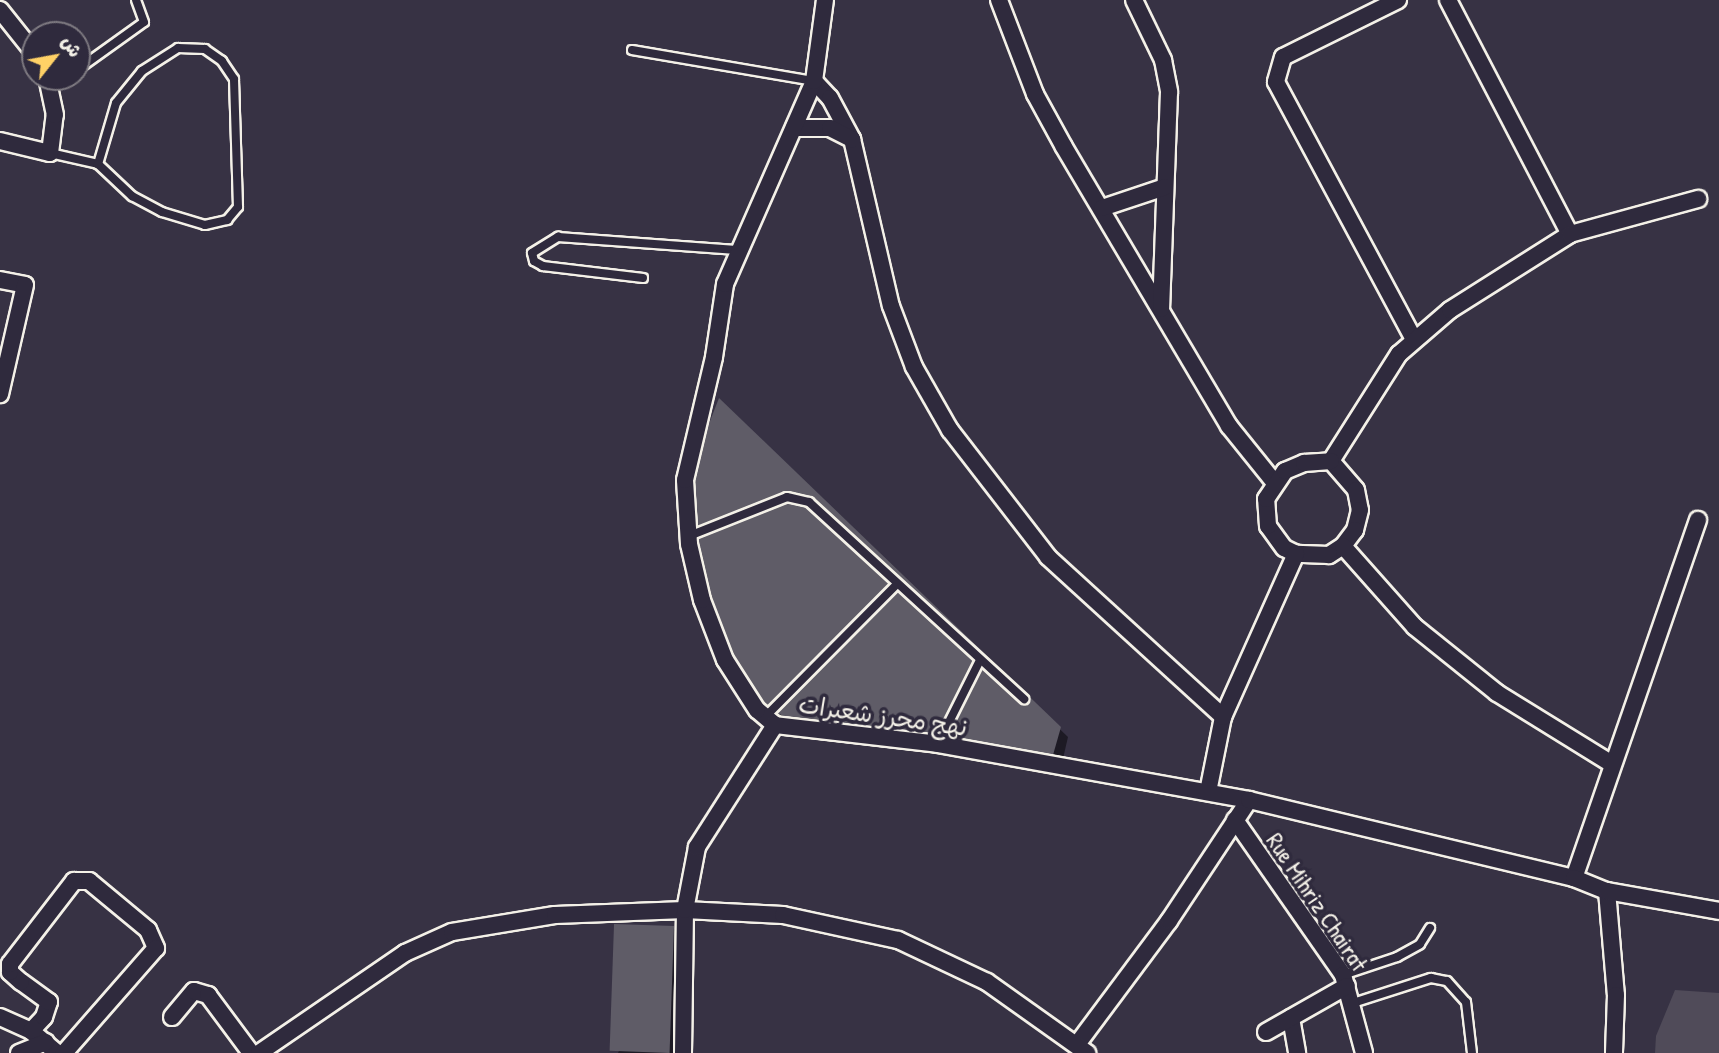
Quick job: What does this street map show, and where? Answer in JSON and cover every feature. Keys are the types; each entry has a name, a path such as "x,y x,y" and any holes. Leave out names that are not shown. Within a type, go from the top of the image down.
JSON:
{"street":[{"path":"770,721 725,660 702,600 688,536 685,480 714,357 720,306 737,250 814,81 824,0"},
{"path":"999,0 1035,94 1229,426 1274,482"},
{"path":"1134,0 1163,60 1169,92 1161,310"},
{"path":"1398,0 1283,57 1276,71 1276,82 1413,337"},
{"path":"1448,0 1570,233"},
{"path":"0,10 21,36"},
{"path":"814,81 830,98 852,139 891,306 914,367 950,430 1048,557 1223,718"},
{"path":"0,141 50,153 55,115 51,91"},
{"path":"794,128 830,128 852,139"},
{"path":"1102,208 1166,187"},
{"path":"1331,461 1413,337 1570,233 1698,199"},
{"path":"0,280 25,285 0,394"},
{"path":"1331,461 1356,490 1360,510 1355,530 1343,547 1321,556 1296,554 1284,548 1268,526 1266,499 1274,482 1304,463 1331,461"},
{"path":"1574,878 1699,520"},
{"path":"1343,547 1415,627 1497,693 1612,764"},
{"path":"1208,792 1223,718 1296,554"},
{"name":"نهج محرز شعيرات","path":"683,1053 685,910 697,847 770,721 938,744 1249,800 1574,878 1607,891 1719,911"},
{"path":"259,1053 405,953 452,932 555,915 685,910 783,915 898,940 988,982 1082,1048 1249,800"},
{"name":"Rue Mihriz Chairat","path":"1235,820 1345,981 1353,1003 1364,1053"},
{"path":"31,1031 44,1017 49,1002 10,972 10,964 74,881 89,881 148,930 156,948 64,1053"},
{"path":"1607,891 1616,995 1614,1053"},
{"path":"1266,1032 1345,981"},
{"path":"172,1017 194,991 208,995 251,1053"},
{"path":"0,1017 31,1031 52,1047"},
{"path":"1290,1018 1297,1053"},
{"path":"19,1053 52,1047"}],"lane":[{"path":"91,60 144,22 136,0"},
{"path":"50,153 98,164 132,196 162,212 205,225 227,220 238,207 238,182 234,79 222,61 205,49 178,48 142,71 116,103 98,164"},
{"path":"632,50 814,81"},
{"path":"643,278 543,266 534,261 532,253 558,237 737,250"},
{"path":"688,536 787,498 809,502 848,533 896,585 979,662 1024,699"},
{"path":"770,721 896,585"},
{"path":"938,744 979,662"},
{"path":"1345,981 1420,944 1430,928"},
{"path":"1353,1003 1431,978 1447,981 1466,1002 1472,1053"}],"shaded area":[{"path":"1675,990 1719,993 1719,1053 1655,1053 1656,1036"}],"building":[{"path":"719,398 1061,727 1053,755 787,718 758,703 731,658 709,593 687,480"},
{"path":"614,924 674,926 670,1053 610,1051"}]}
